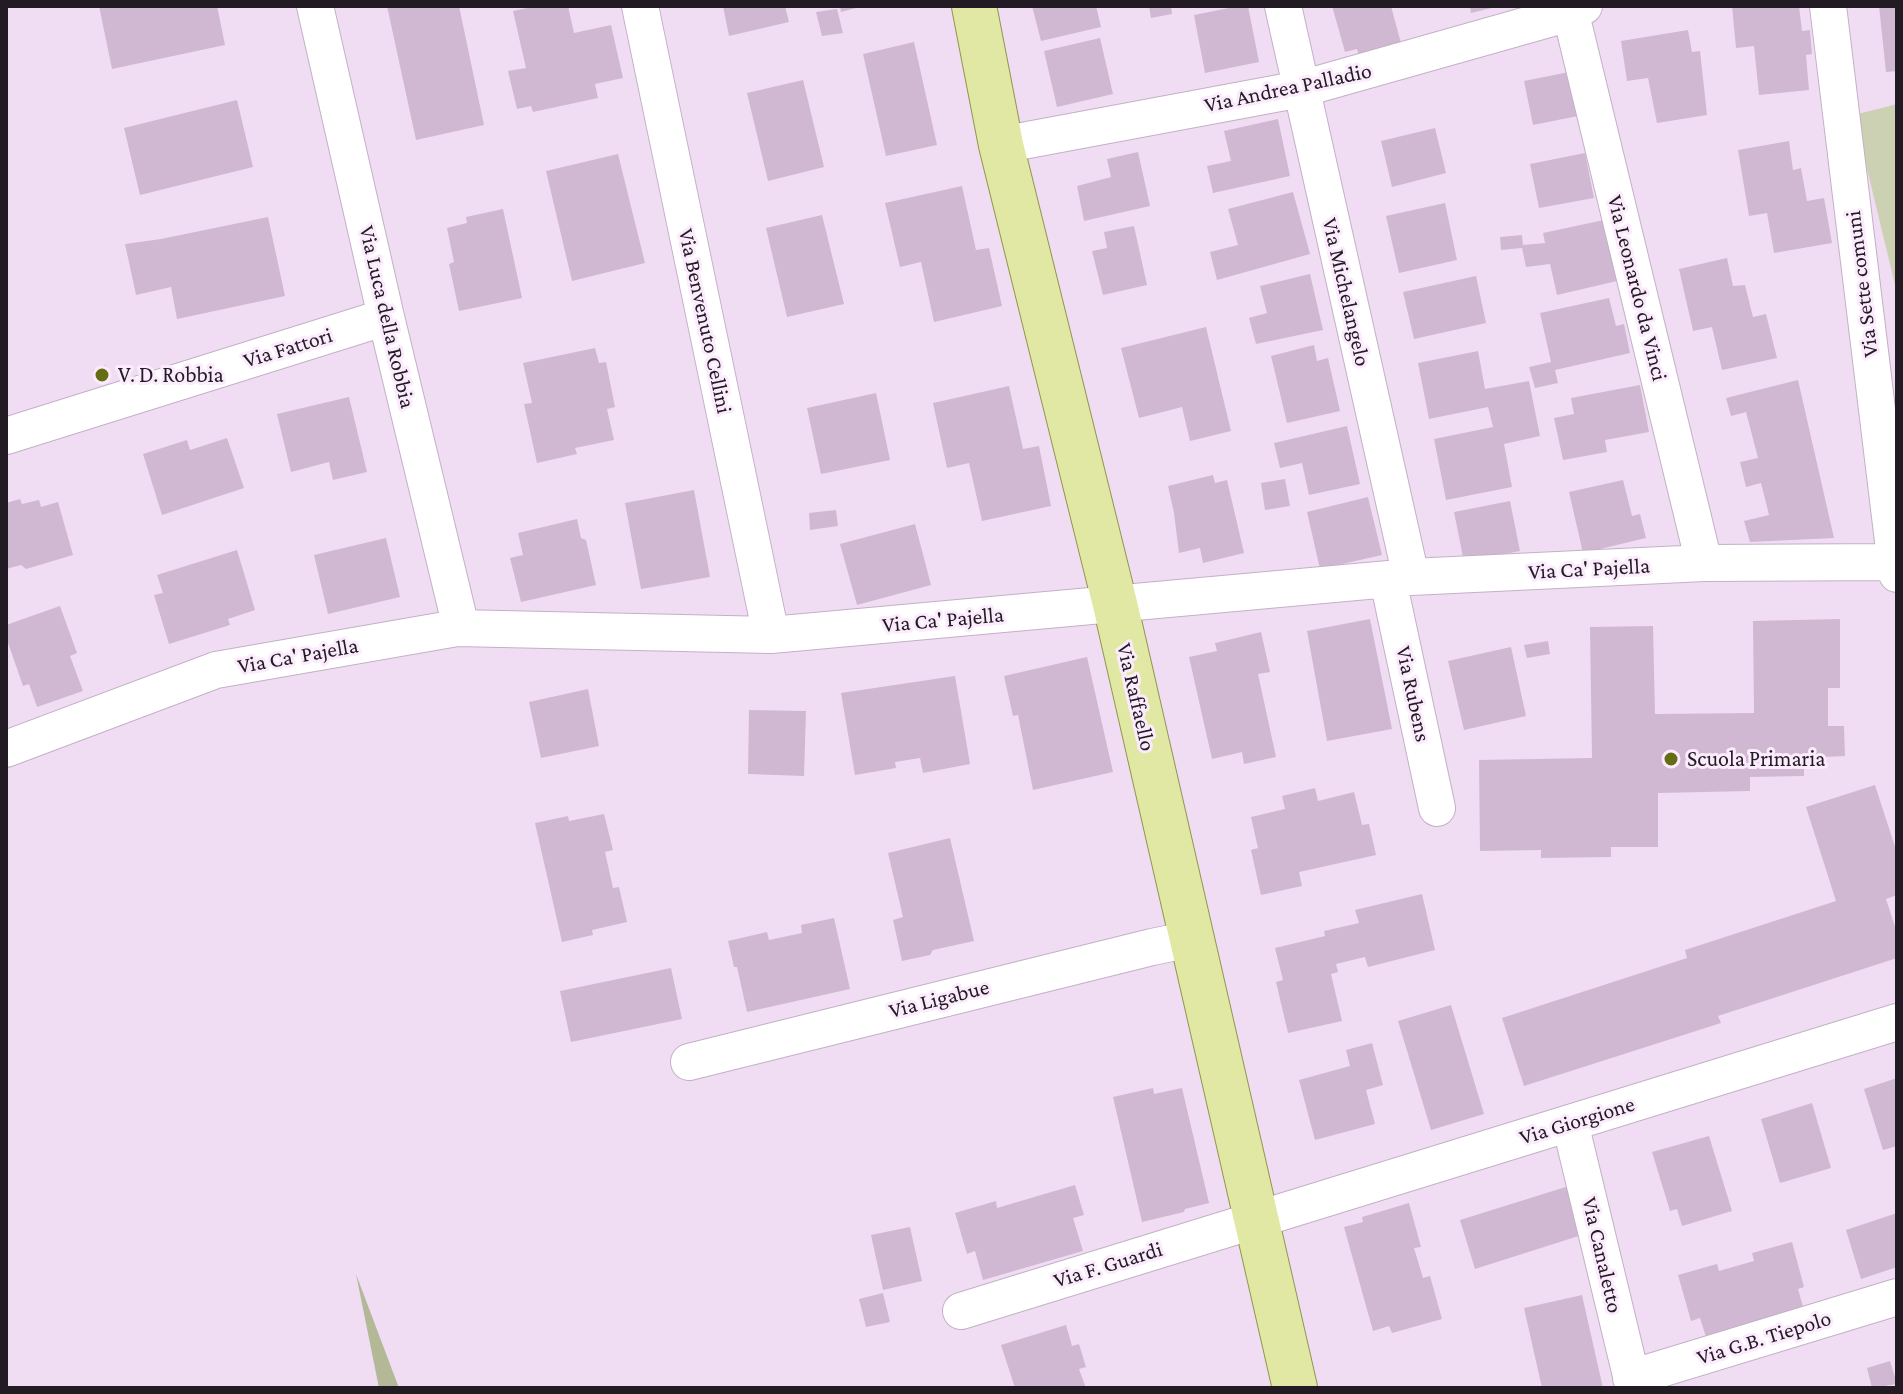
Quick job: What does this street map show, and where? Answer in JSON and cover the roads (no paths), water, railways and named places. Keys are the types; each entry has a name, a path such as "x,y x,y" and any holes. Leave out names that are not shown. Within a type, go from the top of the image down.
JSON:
{"main road":[{"name":"Via Raffaello","path":"974,6 1001,145 1115,604 1295,1388"}],"street":[{"name":"Via Luca della Robbia","path":"315,6 458,615 457,628"},
{"name":"Via Benvenuto Cellini","path":"640,6 771,635"},
{"name":"Via Michelangelo","path":"1283,6 1400,579"},
{"name":"Via Sette comuni","path":"1828,6 1897,566"},
{"name":"Via Andrea Palladio","path":"1001,145 1301,89 1475,42 1574,8"},
{"name":"Via Leonardo da Vinci","path":"1574,8 1704,563"},
{"name":"Via Fattori","path":"6,436 386,317"},
{"name":"Via Ca' Pajella","path":"6,749 216,670 457,628 771,635 1400,579 1704,563 1897,566"},
{"name":"Via Rubens","path":"1400,579 1437,808"},
{"name":"Via Ligabue","path":"689,1062 1191,939"},
{"name":"Via Giorgione","path":"1256,1219 1897,1022"},
{"name":"Via Canaletto","path":"1570,1123 1632,1383"},
{"name":"Via F. Guardi","path":"961,1311 1256,1219"},
{"name":"Via G.B. Tiepolo","path":"1632,1383 1897,1297"}],"place":[{"name":"V. D. Robbia","path":"102,375"},
{"name":"Scuola Primaria","path":"1671,759"}]}
